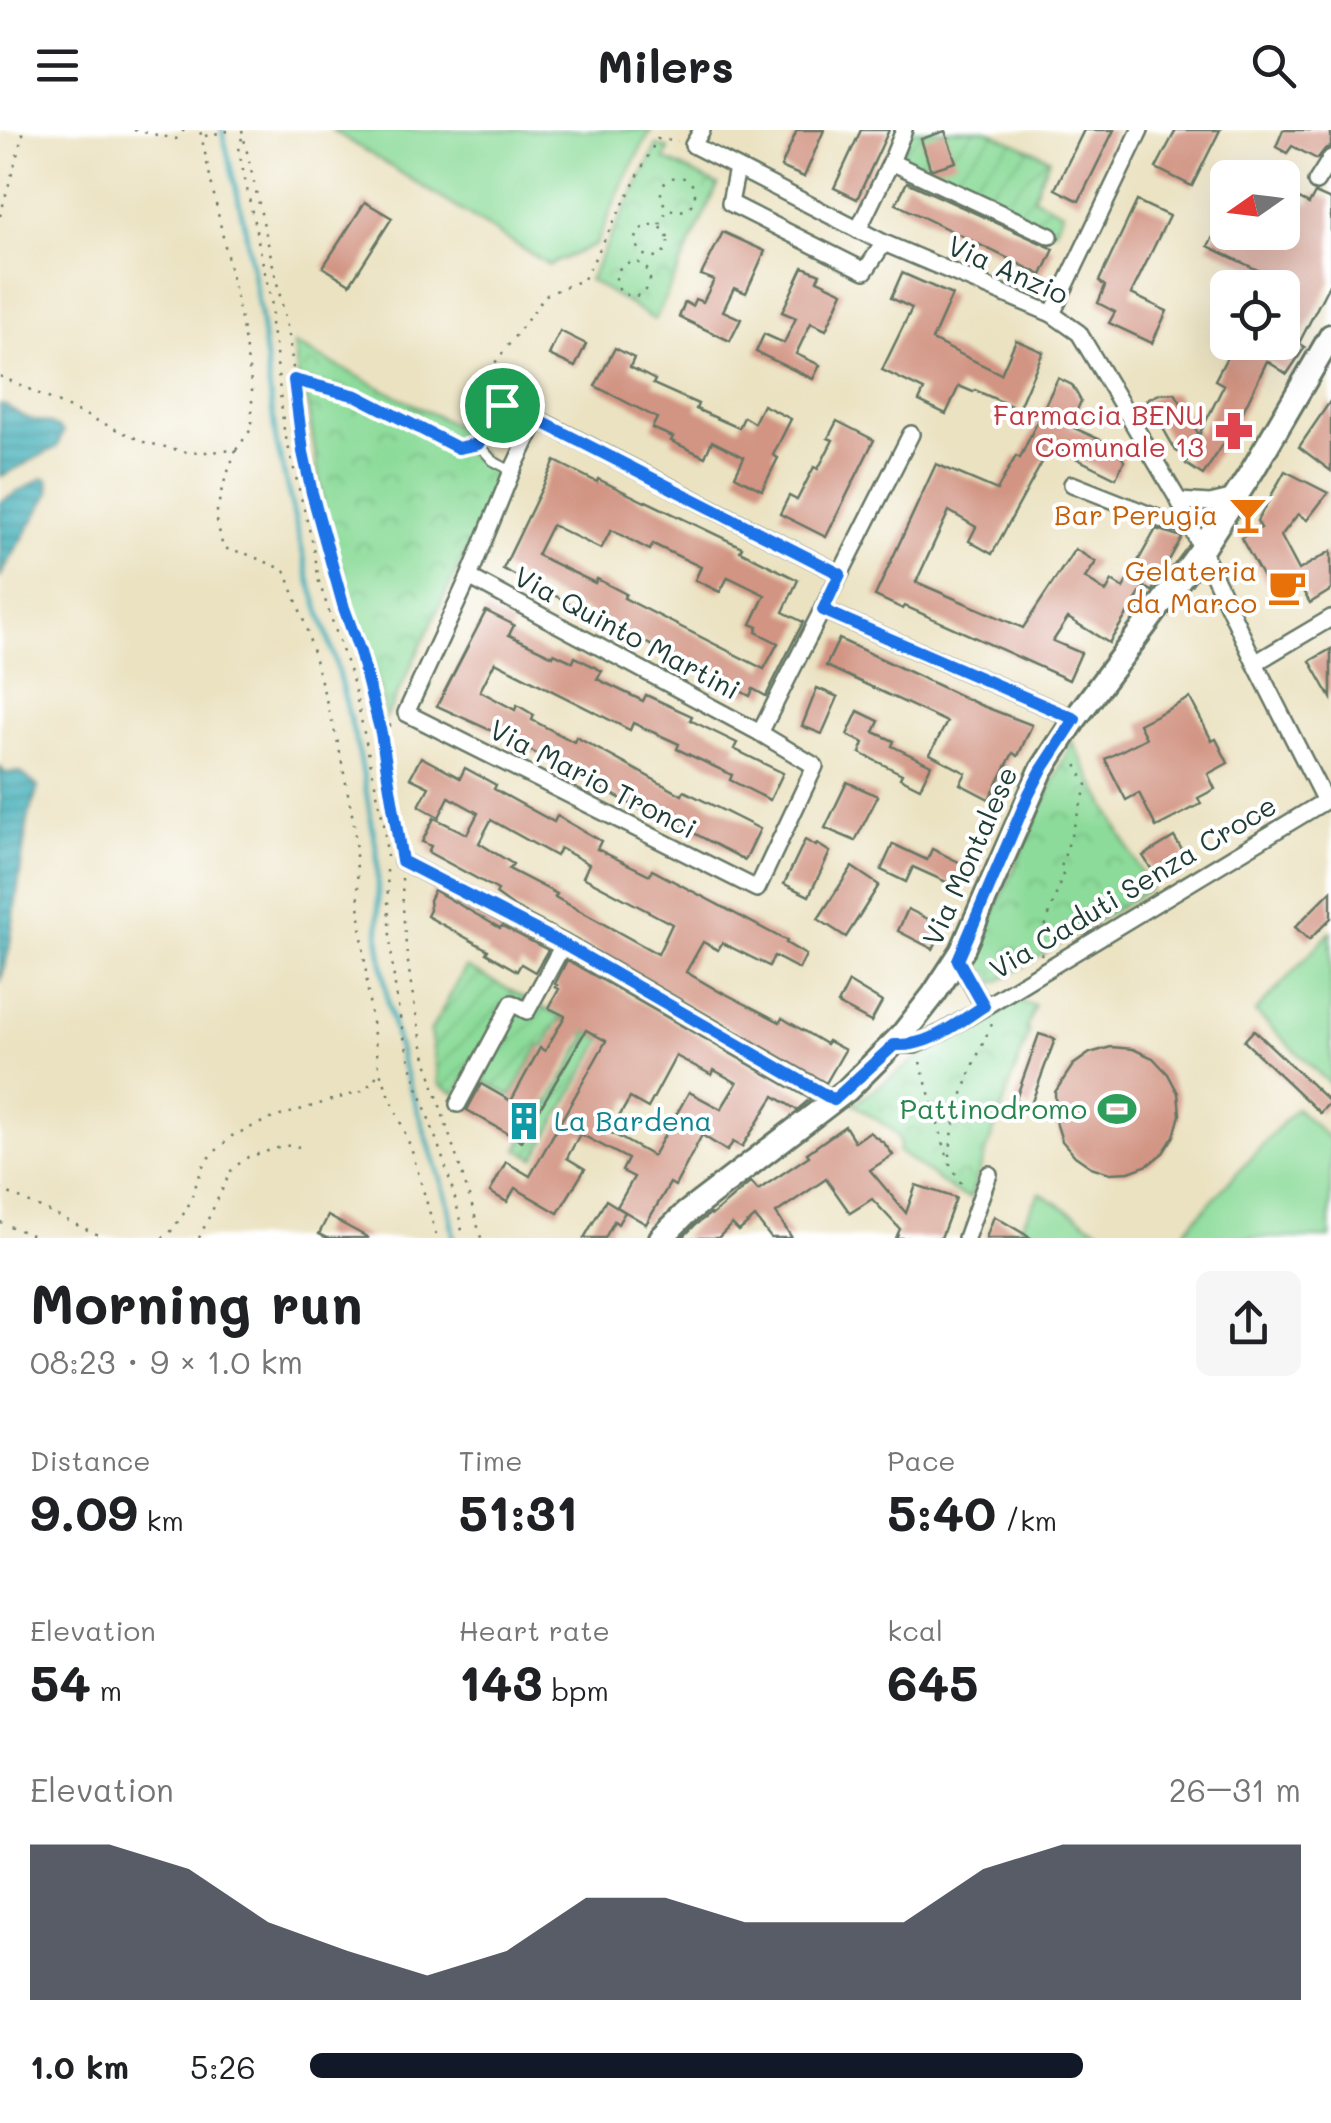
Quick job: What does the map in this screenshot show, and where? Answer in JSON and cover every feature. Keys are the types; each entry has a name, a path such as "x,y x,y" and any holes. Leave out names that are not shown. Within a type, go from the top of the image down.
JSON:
{"street":[{"path":"689,144 702,130"},
{"path":"858,230 904,130"},
{"path":"1052,314 1140,130"},
{"name":"Via Anzio","path":"689,144 884,243 1068,324 1088,345 1202,548"},
{"path":"1316,182 1331,158"},
{"path":"891,162 1050,236"},
{"path":"737,168 730,203 865,271 884,243"},
{"name":"Via Montalese","path":"661,1238 685,1214 904,1045 918,1016 958,960 1041,771 1202,548 1331,336"},
{"path":"470,577 535,422 840,574"},
{"path":"760,733 911,434"},
{"path":"1072,484 1168,522 1191,526"},
{"path":"1179,501 1210,503 1235,496"},
{"name":"Via Caduti Senza Croce","path":"904,1045 991,1011 1050,965 1325,801 1202,548"},
{"name":"Via Mario Tronci","path":"470,577 406,713 757,889"},
{"name":"Via Quinto Martini","path":"470,577 815,766 757,889"},
{"path":"823,610 1075,719"},
{"path":"1255,663 1331,618"},
{"path":"402,861 563,944 834,1100"},
{"path":"458,1104 512,1003 527,1012 563,944"},
{"name":"Via Caduti Senza Croce","path":"958,960 991,1011"},
{"path":"966,1238 989,1174"}],"lane":[{"path":"494,417 502,405 535,422"},
{"path":"478,444 493,462 512,471"}],"path":[{"path":"0,216 24,130"},
{"path":"134,130 176,139 184,130"},
{"path":"200,130 252,389 252,428 236,450 216,516 223,548 286,570 306,627 338,743 354,824 360,917 380,1072 411,1148 437,1238"},
{"path":"203,137 233,130"},
{"path":"242,130 289,335 303,452 312,493 381,733 402,861 402,924 407,964 423,1045 481,1238"},
{"path":"243,136 240,156 272,306 271,327 284,430 319,582 353,682 384,825 393,982 418,1088 449,1179 463,1238"},
{"path":"494,417 471,402 492,366 546,295 584,278 657,139 689,144"},
{"path":"684,178 688,170"},
{"path":"671,177 684,178 694,189 694,200 682,211 668,208 660,196 662,185 671,177"},
{"path":"659,227 668,208"},
{"path":"644,227 659,227 668,236 668,247 656,258 644,256 636,246 637,235 644,227"},
{"path":"640,265 644,256"},
{"path":"628,263 640,265 649,276 648,287 635,296 624,294 617,286 616,274 628,263"},
{"path":"0,376 144,442 191,454 236,450"},
{"path":"294,380 357,396 458,448 478,444"},
{"path":"1050,965 1038,948 1087,785 1072,756"},
{"path":"950,1162 950,1141 991,1011"},
{"path":"904,1045 950,1162 976,1209"},
{"path":"162,1238 187,1209 204,1162 232,1136 267,1120 366,1090 380,1072"},
{"path":"199,1238 232,1169 248,1157 280,1146 299,1147"},
{"path":"0,1189 105,1238"},
{"path":"0,1222 38,1238"}],"green space":[{"path":"332,130 651,130 596,245 549,265"},
{"path":"911,130 986,130 1049,158 1033,197 1063,212 1054,231 899,160"},
{"path":"657,145 669,149 664,159 718,185 655,320 589,280"},
{"path":"294,344 472,434 467,444 458,445 357,393 298,378"},
{"path":"305,388 356,400 456,452 479,450 502,477 386,718 370,651 349,602 324,511"},
{"path":"1072,741 1150,889 999,981 985,982 976,978 972,961"},
{"path":"1331,932 1331,1085 1255,1012"},
{"path":"466,967 603,1039 535,1158 518,1149 587,1035 559,1020 544,1047 539,1046 511,1096 468,1072 456,1094 439,1085 430,1032"},
{"path":"1017,1000 1035,1006 1026,1029 1029,1032 970,1198 956,1193 898,1151 899,1139 892,1130 854,1104 933,1049"},
{"path":"1296,1108 1331,1140 1330,1238 1178,1238"},
{"path":"1040,1193 1106,1234 1104,1238 1037,1238 1020,1227"}],"water":[{"path":"0,404 63,432 57,447 0,477"},
{"path":"43,478 48,479 50,492 0,577 0,502"},
{"path":"0,767 5,773 20,772 38,787 28,818 9,950 0,983"}],"building":[{"path":"797,130 824,130 804,177 781,167"},
{"path":"861,130 889,130 857,199 834,188"},
{"path":"1084,130 1114,130 1079,201 1055,189"},
{"path":"1176,130 1220,130 1192,186 1156,168"},
{"path":"1283,130 1331,130 1331,147 1317,159 1292,146 1287,153 1276,147"},
{"path":"945,131 956,162 930,168 921,139"},
{"path":"907,182 1054,249 1042,275 896,204"},
{"path":"1315,193 1331,200 1331,281 1300,341 1300,270 1258,270 1216,250 1300,250 1300,199 1309,204"},
{"path":"1137,201 1169,216 1131,294 1167,311 1152,343 1109,323 1115,312 1098,303 1105,286 1099,281"},
{"path":"365,202 392,218 350,284 323,267"},
{"path":"723,232 765,251 746,293 734,288 723,311 741,319 730,341 679,317 685,302 692,306 695,299 703,302 714,280 701,275"},
{"path":"803,267 820,274 817,280 843,292 826,330 811,323 796,354 820,365 813,379 756,352 764,334 784,343 796,318 782,312"},
{"path":"902,273 952,295 932,340 1001,374 1016,340 1043,352 1018,409 959,386 946,414 919,401 924,390 882,370 912,308 891,298"},
{"path":"560,331 586,344 575,367 549,355"},
{"path":"615,348 634,358 630,367 655,380 653,384 739,428 744,417 754,423 763,405 791,419 773,455 778,458 762,490 735,476 744,457 712,441 705,457 671,441 673,437 652,428 657,418 595,386"},
{"path":"1226,360 1296,360 1287,374 1267,361 1238,422 1203,475 1186,464 1188,457 1176,451 1147,400 1175,393 1199,435 1224,385 1215,380"},
{"path":"1058,378 1072,385 1081,401 1070,426 1116,447 1124,461 1116,478 1051,446 992,554 969,541 976,527 949,511 916,582 1023,628 1075,549 1096,562 1085,578 1106,592 1112,581 1123,588 1156,529 1182,537 1152,591 1144,587 1109,643 1068,618 1053,641 1081,653 1069,680 875,596 936,464 997,490 1016,456 1020,458"},
{"path":"1331,400 1331,471 1299,447"},
{"path":"837,421 874,440 826,537 780,514 789,496 797,500 814,467 818,469 833,440 828,438"},
{"path":"555,461 742,547 740,551 798,580 783,612 803,622 766,696 753,689 750,696 503,569","holes":["552,525 601,549 611,530 650,550 653,544 701,567 695,580 720,592 728,577 765,595 751,624 758,627 756,632 778,643 764,669 624,598 626,594 597,579 595,583 537,555"]},
{"path":"1285,471 1328,493 1307,520 1298,514 1281,536 1299,570 1331,551 1331,590 1310,603 1299,584 1274,597 1241,538 1261,528 1257,521"},
{"path":"486,611 514,625 509,635 553,656 554,653 573,662 575,657 602,671 597,679 643,701 646,695 692,716 690,720 737,743 734,749 783,773 770,800 730,780 732,775 677,749 679,744 633,723 630,730 495,662 480,691 515,710 517,705 534,715 532,720 574,742 576,737 682,795 684,791 760,829 745,860 437,706"},
{"path":"839,639 1032,725 1018,756 1013,753 989,799 960,784 966,773 930,754 947,722 826,666"},
{"path":"1331,649 1331,698 1310,661"},
{"path":"817,688 838,697 822,734 802,726"},
{"path":"1190,698 1228,763 1208,774 1215,789 1198,798 1201,804 1156,827 1139,793 1126,800 1105,759 1146,738 1139,724"},
{"path":"858,711 879,721 874,732 894,741 892,746 931,765 920,788 900,778 902,774 860,753 864,743 847,735"},
{"path":"421,757 460,778 465,768 554,822 557,816 601,841 597,849 650,875 652,870 787,941 806,955 799,969 774,956 769,966 722,943 718,950 703,942 686,972 780,1022 782,1018 826,1044 828,1041 845,1050 826,1083 514,907 496,894 498,890 428,852 431,846 422,842 434,818 467,834 478,813 449,797 439,817 419,806 429,787 410,778","holes":["491,820 556,856 560,848 589,864 583,877 672,924 658,954 509,869 513,864 479,843"]},
{"path":"847,782 878,796 855,841 825,828"},
{"path":"1174,837 1186,856 1155,875 1143,856"},
{"path":"805,840 830,852 809,896 784,884"},
{"path":"893,844 927,860 932,849 965,865 955,886 913,867 906,882 881,870"},
{"path":"852,867 879,885 846,937 818,919"},
{"path":"434,890 548,950 535,972 521,964 517,971 427,916"},
{"path":"1331,891 1331,918 1309,940 1295,927"},
{"path":"908,909 944,927 933,949 898,931"},
{"path":"567,960 810,1099 797,1110 774,1096 742,1147 733,1142 727,1151 702,1135 675,1186 670,1183 646,1224 617,1207 634,1177 622,1171 628,1159 580,1134 567,1158 585,1169 558,1213 515,1188 507,1202 490,1192 506,1162 530,1176 606,1041 586,1030 521,1141 467,1110 481,1084 511,1101 540,1048 545,1051 565,1016 549,1008 559,989 555,984","holes":["676,1056 712,1075 714,1070 737,1083 721,1109 689,1092 653,1156 610,1132 630,1098 648,1108"]},
{"path":"849,982 882,1002 871,1022 838,1004"},
{"path":"1254,1030 1330,1102 1320,1113 1244,1041"},
{"path":"1039,1034 1055,1039 1030,1107 1015,1101"},
{"name":"Pattinodromo","path":"1111,1047 1133,1049 1153,1058 1178,1093 1180,1115 1174,1136 1163,1153 1148,1165 1129,1172 1110,1173 1091,1167 1062,1141 1056,1122 1055,1092 1073,1065 1090,1053"},
{"path":"845,1126 855,1142 869,1132 893,1155 870,1170 906,1213 916,1185 956,1198 941,1238 896,1238 900,1229 872,1199 850,1213 826,1179 776,1213 792,1238 771,1238 755,1217 739,1231 732,1224 718,1238 682,1238 751,1182 758,1190"},
{"path":"606,1200 625,1212 618,1224 614,1221 605,1238 584,1238"},
{"path":"328,1216 369,1238 327,1238 319,1234"},
{"path":"994,1216 1031,1238 986,1238"}],"waterway":[{"path":"222,130 245,227 276,441 310,582 360,758 377,852 379,940 388,1004 402,1063 447,1199 454,1238"}],"place":[{"name":"Farmacia BENU Comunale 13","path":"1234,431"},
{"name":"Bar Perugia","path":"1248,515"},
{"name":"Gelateria da Marco","path":"1287,587"},
{"name":"Pattinodromo","path":"1117,1109"},
{"name":"La Bardena","path":"524,1121"}],"route":[{"path":"294,380 357,396 458,448 478,444 502,405 840,574 823,610 1075,719 1029,794 958,960 984,1006 929,1040 894,1045 834,1100 563,944 402,861 381,733 312,493 294,380"}]}
